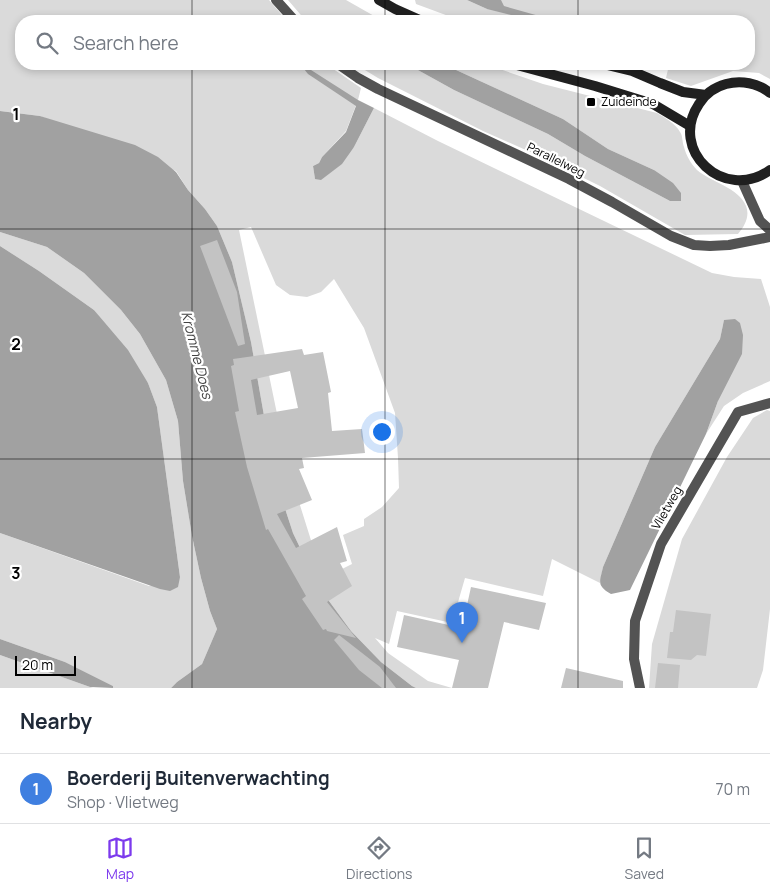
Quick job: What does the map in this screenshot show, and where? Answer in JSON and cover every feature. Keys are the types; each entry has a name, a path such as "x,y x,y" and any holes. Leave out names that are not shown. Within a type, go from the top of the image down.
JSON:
{"main road":[{"path":"379,0 408,15"},
{"path":"535,70 653,104 690,126"},
{"path":"628,70 683,92 706,95"},
{"path":"769,173 742,180 728,179 714,174 703,165 695,154 690,126 696,109 706,95 720,86 735,82 751,83 770,93"}],"street":[{"path":"276,0 290,15"},
{"name":"Parallelweg","path":"347,70 378,89 569,179 671,236 694,245 710,246 770,238"},
{"path":"742,180 760,221 770,230"},
{"name":"Vlietweg","path":"640,688 634,659 635,621 661,544 738,412 770,402"}],"shaded area":[{"path":"0,0 269,0 282,15 15,15 15,70 335,70 361,88 346,131 322,157 319,163 313,166 315,179 354,147 374,108 438,141 712,273 761,279 770,307 770,381 743,393 724,406 706,434 718,401 724,320 720,339 655,447 603,567 600,583 552,559 543,596 465,578 452,623 397,611 389,644 375,638 388,653 428,681 452,688 416,688 381,662 351,631 313,575 293,533 275,478 251,342 232,262 217,226 188,190 176,171 40,116 0,111","holes":["251,227 276,285 290,295 307,297 321,292 334,279 364,328 395,413 399,488 382,507 364,519 364,526 343,535 352,564 330,575 315,553 288,467 239,230"]},
{"path":"288,0 346,0 372,15 301,15"},
{"path":"415,0 467,0 487,9 493,0 770,0 770,79 759,73 733,71 691,86 666,78 668,70 755,70 755,15 446,15 416,4"},
{"path":"365,70 418,70 454,90 548,134 670,201 654,170 608,149 563,119 456,70 502,70 543,84 657,113 676,126 682,135 687,156 697,170 737,194 742,200 747,210 746,221 738,234 685,235 600,186 483,131"},
{"path":"0,232 47,247 84,273 121,310 140,334 166,380 178,421 183,481 192,536 201,578 217,629 202,664 171,688 113,688 113,686 65,662 0,639 0,533 149,586 180,577 157,407 148,383 94,310 0,246"},
{"path":"767,410 770,411 770,609 763,670 757,688 649,688 652,644 682,539 727,457 753,418"},
{"path":"0,655 90,687 93,688 0,688"}],"water":[{"path":"467,0 501,0 504,6 536,15 512,15 487,9"},
{"path":"305,70 311,70 374,108 354,147 342,164 321,180 315,179 313,166 319,163 322,157 346,132 356,106"},
{"path":"418,70 456,70 563,119 608,149 654,170 673,183 681,193 681,201 670,201 548,134 454,90"},
{"name":"Kromme Does","path":"0,111 40,116 135,145 158,157 176,172 188,190 205,209 217,226 232,262 251,342 275,478 293,533 313,575 351,631 381,662 416,688 171,688 202,664 217,629 201,578 192,536 183,481 178,421 166,380 140,334 121,310 84,273 47,247 0,232"},
{"path":"0,246 94,310 128,350 148,383 157,407 180,577 178,587 170,591 160,589 0,533"},
{"path":"735,319 740,323 743,335 742,354 718,401 706,434 630,590 611,594 600,583 603,567 655,447 720,339 724,320"},
{"path":"0,639 65,662 113,686 113,688 90,687 0,655"}],"building":[{"path":"217,240 237,292 245,344 238,346 200,246"},
{"path":"302,349 304,355 323,352 331,392 328,393 332,431 362,429 365,453 302,458 304,468 299,469 312,500 277,514 296,548 337,527 347,561 340,563 352,586 327,602 356,638 327,631 326,629 323,630 302,599 306,596 268,529 266,530 247,467 235,412 239,411 231,366 234,365 233,359","holes":["290,371 298,408 257,415 251,380"]},
{"path":"471,587 546,603 539,630 504,622 488,688 452,688 459,660 397,647 404,615 462,628"},
{"path":"676,610 711,614 706,656 697,655 691,660 667,658 670,632 673,632"},
{"path":"339,635 380,667 396,688 382,688 359,670 334,640"},
{"path":"658,663 680,665 678,688 655,688"},
{"path":"566,668 623,681 623,688 561,688"}],"place":[{"name":"Zuideinde","path":"591,102"},
{"name":"Boerderij Buitenverwachting","path":"462,643"}]}
